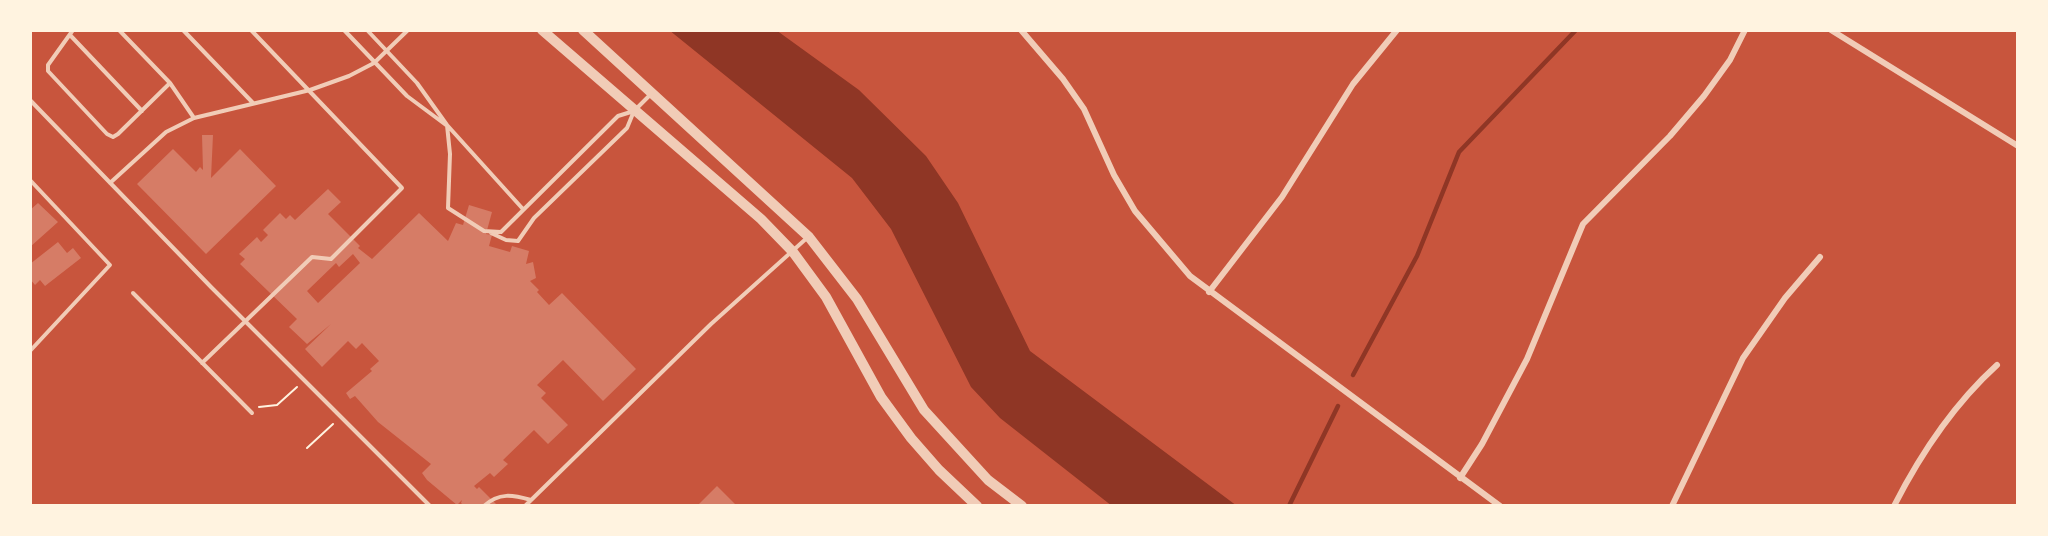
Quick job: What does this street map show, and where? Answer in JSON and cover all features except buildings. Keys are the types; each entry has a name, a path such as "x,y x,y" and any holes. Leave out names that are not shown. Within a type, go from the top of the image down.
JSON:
{"street":[{"path":"542,30 761,219 794,252 852,340 881,397 939,470 977,506"},
{"path":"582,30 809,237 857,299 924,410 988,480 1022,506"},
{"path":"1021,30 1063,79 1084,109 1114,175 1136,211 1190,276 1500,506"},
{"path":"1209,292 1282,197 1353,84 1397,30"},
{"path":"1460,478 1482,444 1527,359 1583,224 1670,136 1730,60 1745,30"},
{"path":"1831,30 2018,146"},
{"path":"1672,506 1743,358 1785,298 1820,257"},
{"path":"1894,506 1926,448 1979,381 1996,365"}],"lane":[{"path":"74,30 48,65 48,71 113,137 170,83"},
{"path":"119,30 170,83 194,117"},
{"path":"183,30 254,104"},
{"path":"202,363 312,257 331,259 402,188 250,30"},
{"path":"344,30 374,63 425,111 447,125"},
{"path":"368,30 417,83 447,125 522,208"},
{"path":"110,183 166,132 194,117 310,90 349,76 374,63 408,30"},
{"path":"70,35 141,111"},
{"path":"447,125 450,154 448,208 484,231 506,240 518,241 534,218 627,128 634,111 652,92"},
{"path":"30,100 430,506"},
{"path":"484,231 501,232 522,208 618,116 634,111"},
{"path":"30,180 110,266 30,351"},
{"path":"525,506 694,339 809,237"},
{"path":"133,293 252,413"},
{"path":"484,506 499,496 511,495 531,500"}],"path":[{"path":"259,407 277,405 304,379"},
{"path":"307,448 341,416"}],"shaded area":[{"path":"669,30 776,30 859,90 926,156 958,203 1030,351 1237,506 1112,506 1000,418 971,387 891,229 852,178"}],"waterway":[{"path":"1353,375 1417,256 1459,152 1576,30"},
{"path":"1289,506 1338,406"}]}
